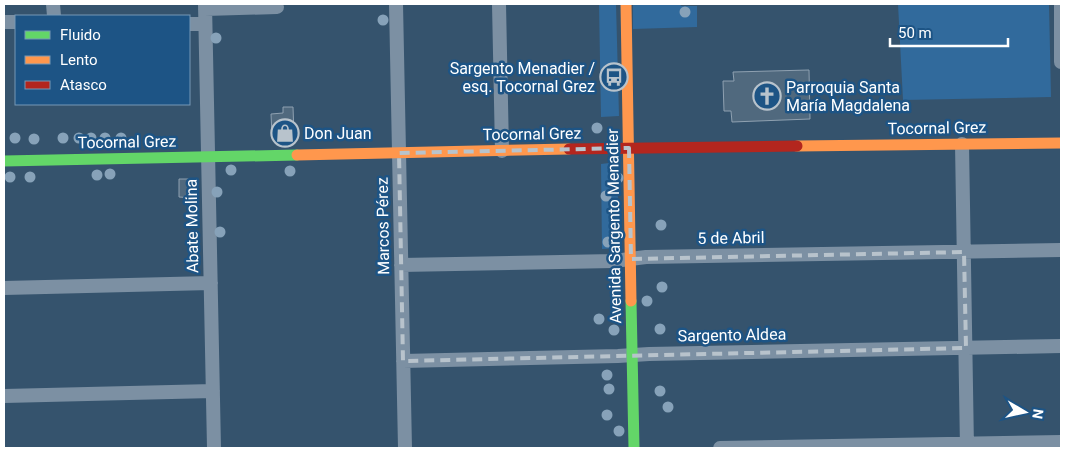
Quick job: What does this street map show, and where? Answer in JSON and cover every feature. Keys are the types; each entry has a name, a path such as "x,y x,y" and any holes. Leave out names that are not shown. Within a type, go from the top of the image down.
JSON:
{"street":[{"name":"Marcos Pérez","path":"396,4 405,448"},
{"path":"499,4 502,151"},
{"name":"Avenida Sargento Menadier","path":"626,4 634,448"},
{"path":"1060,4 1061,62"},
{"path":"205,6 277,7"},
{"name":"Abate Molina","path":"205,6 214,448"},
{"path":"190,24 205,24"},
{"name":"Tocornal Grez","path":"4,161 629,148 1061,143"},
{"path":"962,144 967,446"},
{"name":"5 de Abril","path":"401,265 614,261 646,257 1061,250"},
{"path":"4,288 211,283"},
{"name":"Sargento Aldea","path":"404,361 1061,346"},
{"path":"4,396 213,391"},
{"path":"720,448 967,446 1061,442"}],"highlighted area":[{"path":"629,148 631,259 964,252 966,348 403,361 399,153"}],"shaded area":[{"path":"599,4 616,4 619,116 601,117"},
{"path":"633,4 697,6 697,27 633,29"},
{"path":"898,4 1049,4 1051,97 903,100"},
{"path":"617,162 619,248 602,249 601,164"}],"building":[{"name":"Parroquia Santa María Magdalena","path":"809,70 810,119 732,122 731,111 724,111 723,81 734,81 733,72"},
{"path":"283,107 293,107 294,135 272,135 271,114 283,113"},
{"path":"179,179 191,179 195,184 195,198 179,197"}],"traffic: fast":[{"path":"4,161 297,155"},
{"path":"631,301 634,448"}],"traffic: slow":[{"path":"626,4 631,301"},
{"path":"797,146 1061,143"},
{"path":"297,155 569,149"}],"traffic: jam":[{"path":"569,149 797,146"}],"place":[{"name":"Sargento Menadier / esq. Tocornal Grez","path":"614,77"},
{"name":"Parroquia Santa María Magdalena","path":"767,96"},
{"name":"Don Juan","path":"285,133"}]}
